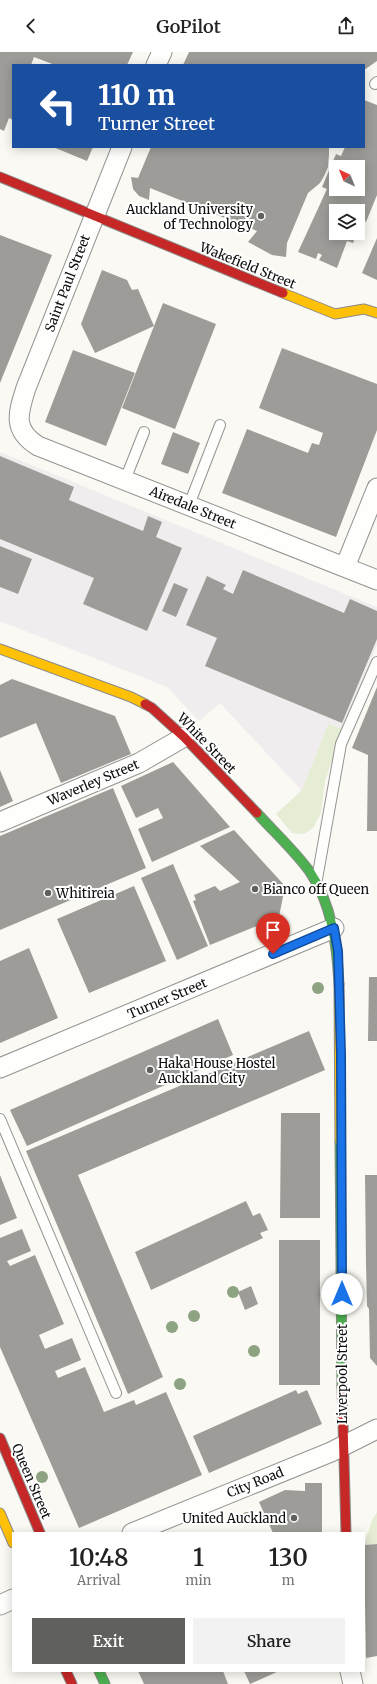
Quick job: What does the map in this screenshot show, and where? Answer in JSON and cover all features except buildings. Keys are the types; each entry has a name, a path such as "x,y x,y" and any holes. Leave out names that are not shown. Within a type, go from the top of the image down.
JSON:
{"street":[{"path":"156,64 162,52"},
{"name":"Saint Paul Street","path":"19,421 18,413 26,388 93,216 122,148"},
{"name":"Wakefield Street","path":"0,177 335,314 364,308 377,314"},
{"name":"Airedale Street","path":"19,421 27,438 38,446 377,580"},
{"path":"345,567 377,488"},
{"name":"White Street","path":"0,649 131,697 160,714 184,737 288,846 317,881 328,905 334,928"},
{"name":"Waverley Street","path":"0,822 139,763 184,737"},
{"name":"Turner Street","path":"0,1068 334,928"},
{"name":"Liverpool Street","path":"334,928 338,951 341,1055 342,1446 346,1532"},
{"name":"City Road","path":"134,1532 342,1446 377,1429"},
{"name":"Queen Street","path":"0,1438 40,1532"},
{"path":"0,1514 12,1541"},
{"path":"0,1605 12,1599"},
{"path":"66,1672 72,1684"},
{"path":"99,1672 105,1684"},
{"path":"350,1672 353,1684"}],"lane":[{"path":"189,505 220,426"},
{"path":"125,480 144,432"},
{"path":"317,881 341,744 377,662"},
{"path":"0,1119 116,1393"}],"shaded area":[{"path":"0,452 377,607 377,645 343,729 328,724 302,791 220,703 199,721 167,687 0,621"}],"green space":[{"path":"328,724 343,729 325,781 321,813 313,828 304,834 292,833 276,814 302,790"},
{"path":"377,1512 377,1544 365,1545 365,1542 372,1520"}],"traffic: fast":[{"path":"257,813 310,872 324,898 335,940 339,984"},
{"path":"340,1141 342,1386"},
{"path":"99,1672 105,1684"}],"traffic: slow":[{"path":"283,293 335,314 364,309 377,313"},
{"path":"0,649 131,697 145,704"},
{"path":"339,984 340,1141"},
{"path":"0,1513 12,1541"}],"traffic: jam":[{"path":"0,177 283,293"},
{"path":"145,704 152,708 184,737 257,813"},
{"path":"342,1386 346,1532"},
{"path":"0,1438 40,1532"},
{"path":"66,1672 72,1684"}],"place":[{"name":"Auckland University of Technology","path":"261,216"},
{"name":"Bianco off Queen","path":"255,889"},
{"name":"Whitireia","path":"48,893"},
{"name":"Haka House Hostel Auckland City","path":"150,1070"},
{"name":"United Auckland","path":"294,1518"}],"route":[{"path":"273,954 334,928 338,951 340,993 342,1294"}]}
